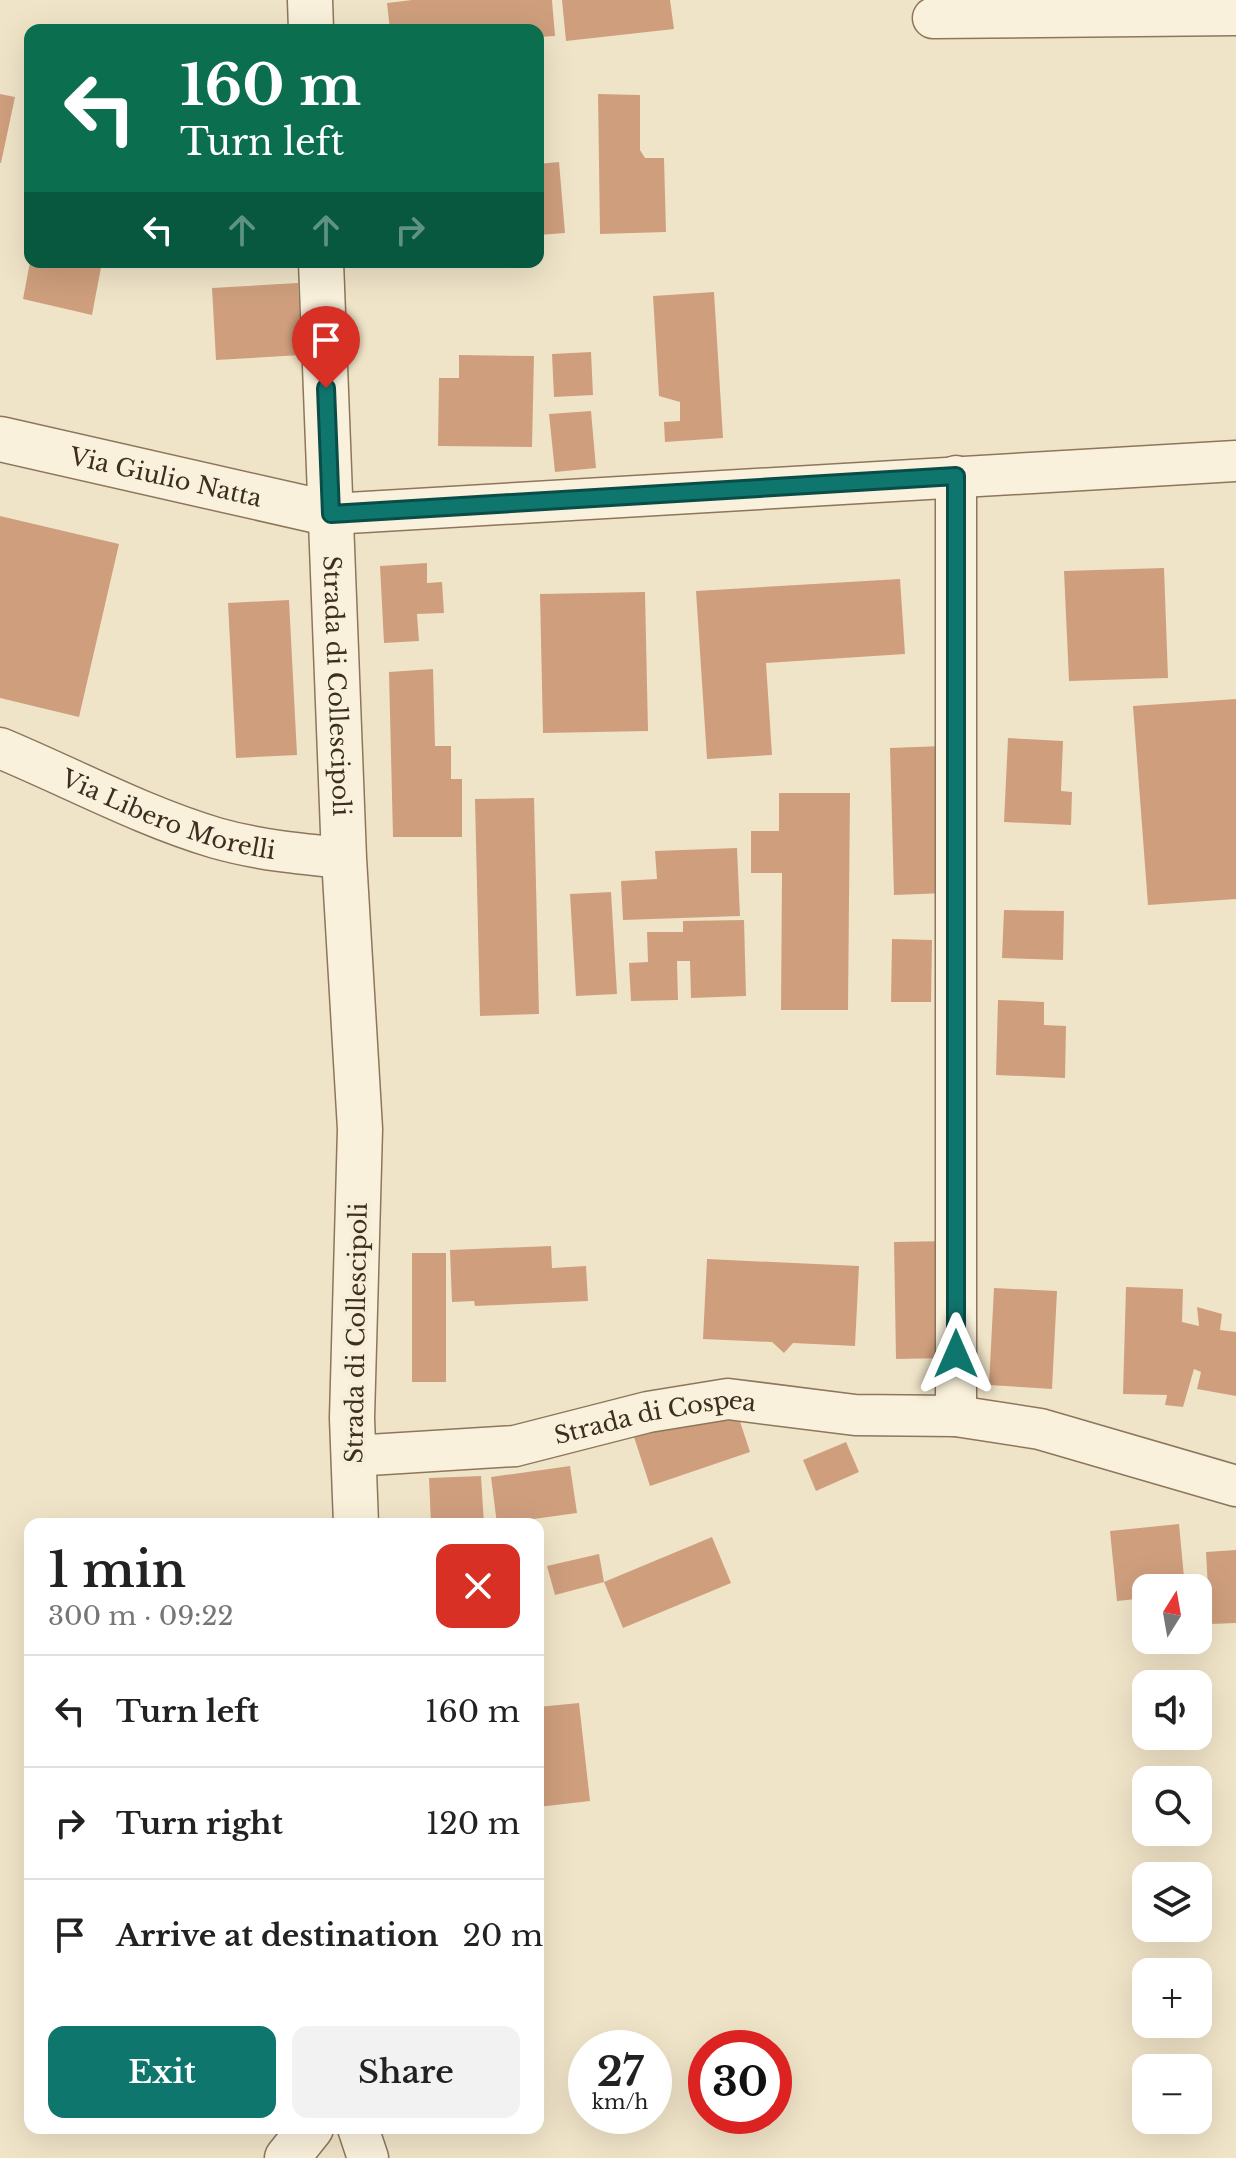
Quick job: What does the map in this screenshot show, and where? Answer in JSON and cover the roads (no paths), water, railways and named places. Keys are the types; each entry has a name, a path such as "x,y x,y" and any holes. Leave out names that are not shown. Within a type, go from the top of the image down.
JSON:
{"street":[{"path":"310,0 311,24"},
{"path":"933,18 1236,15"},
{"name":"Strada di Collescipoli","path":"321,268 344,858 360,1129 353,1456 356,1518"},
{"name":"Via Giulio Natta","path":"0,439 331,514"},
{"path":"331,514 1236,461"},
{"path":"956,476 956,1416"},
{"name":"Via Libero Morelli","path":"0,748 126,804 216,838 282,852 344,858"},
{"name":"Strada di Cospea","path":"353,1456 515,1446 648,1412 728,1399 855,1415 956,1416 1040,1429 1236,1486"},
{"path":"287,2158 306,2134"},
{"path":"360,2134 368,2158"}]}
